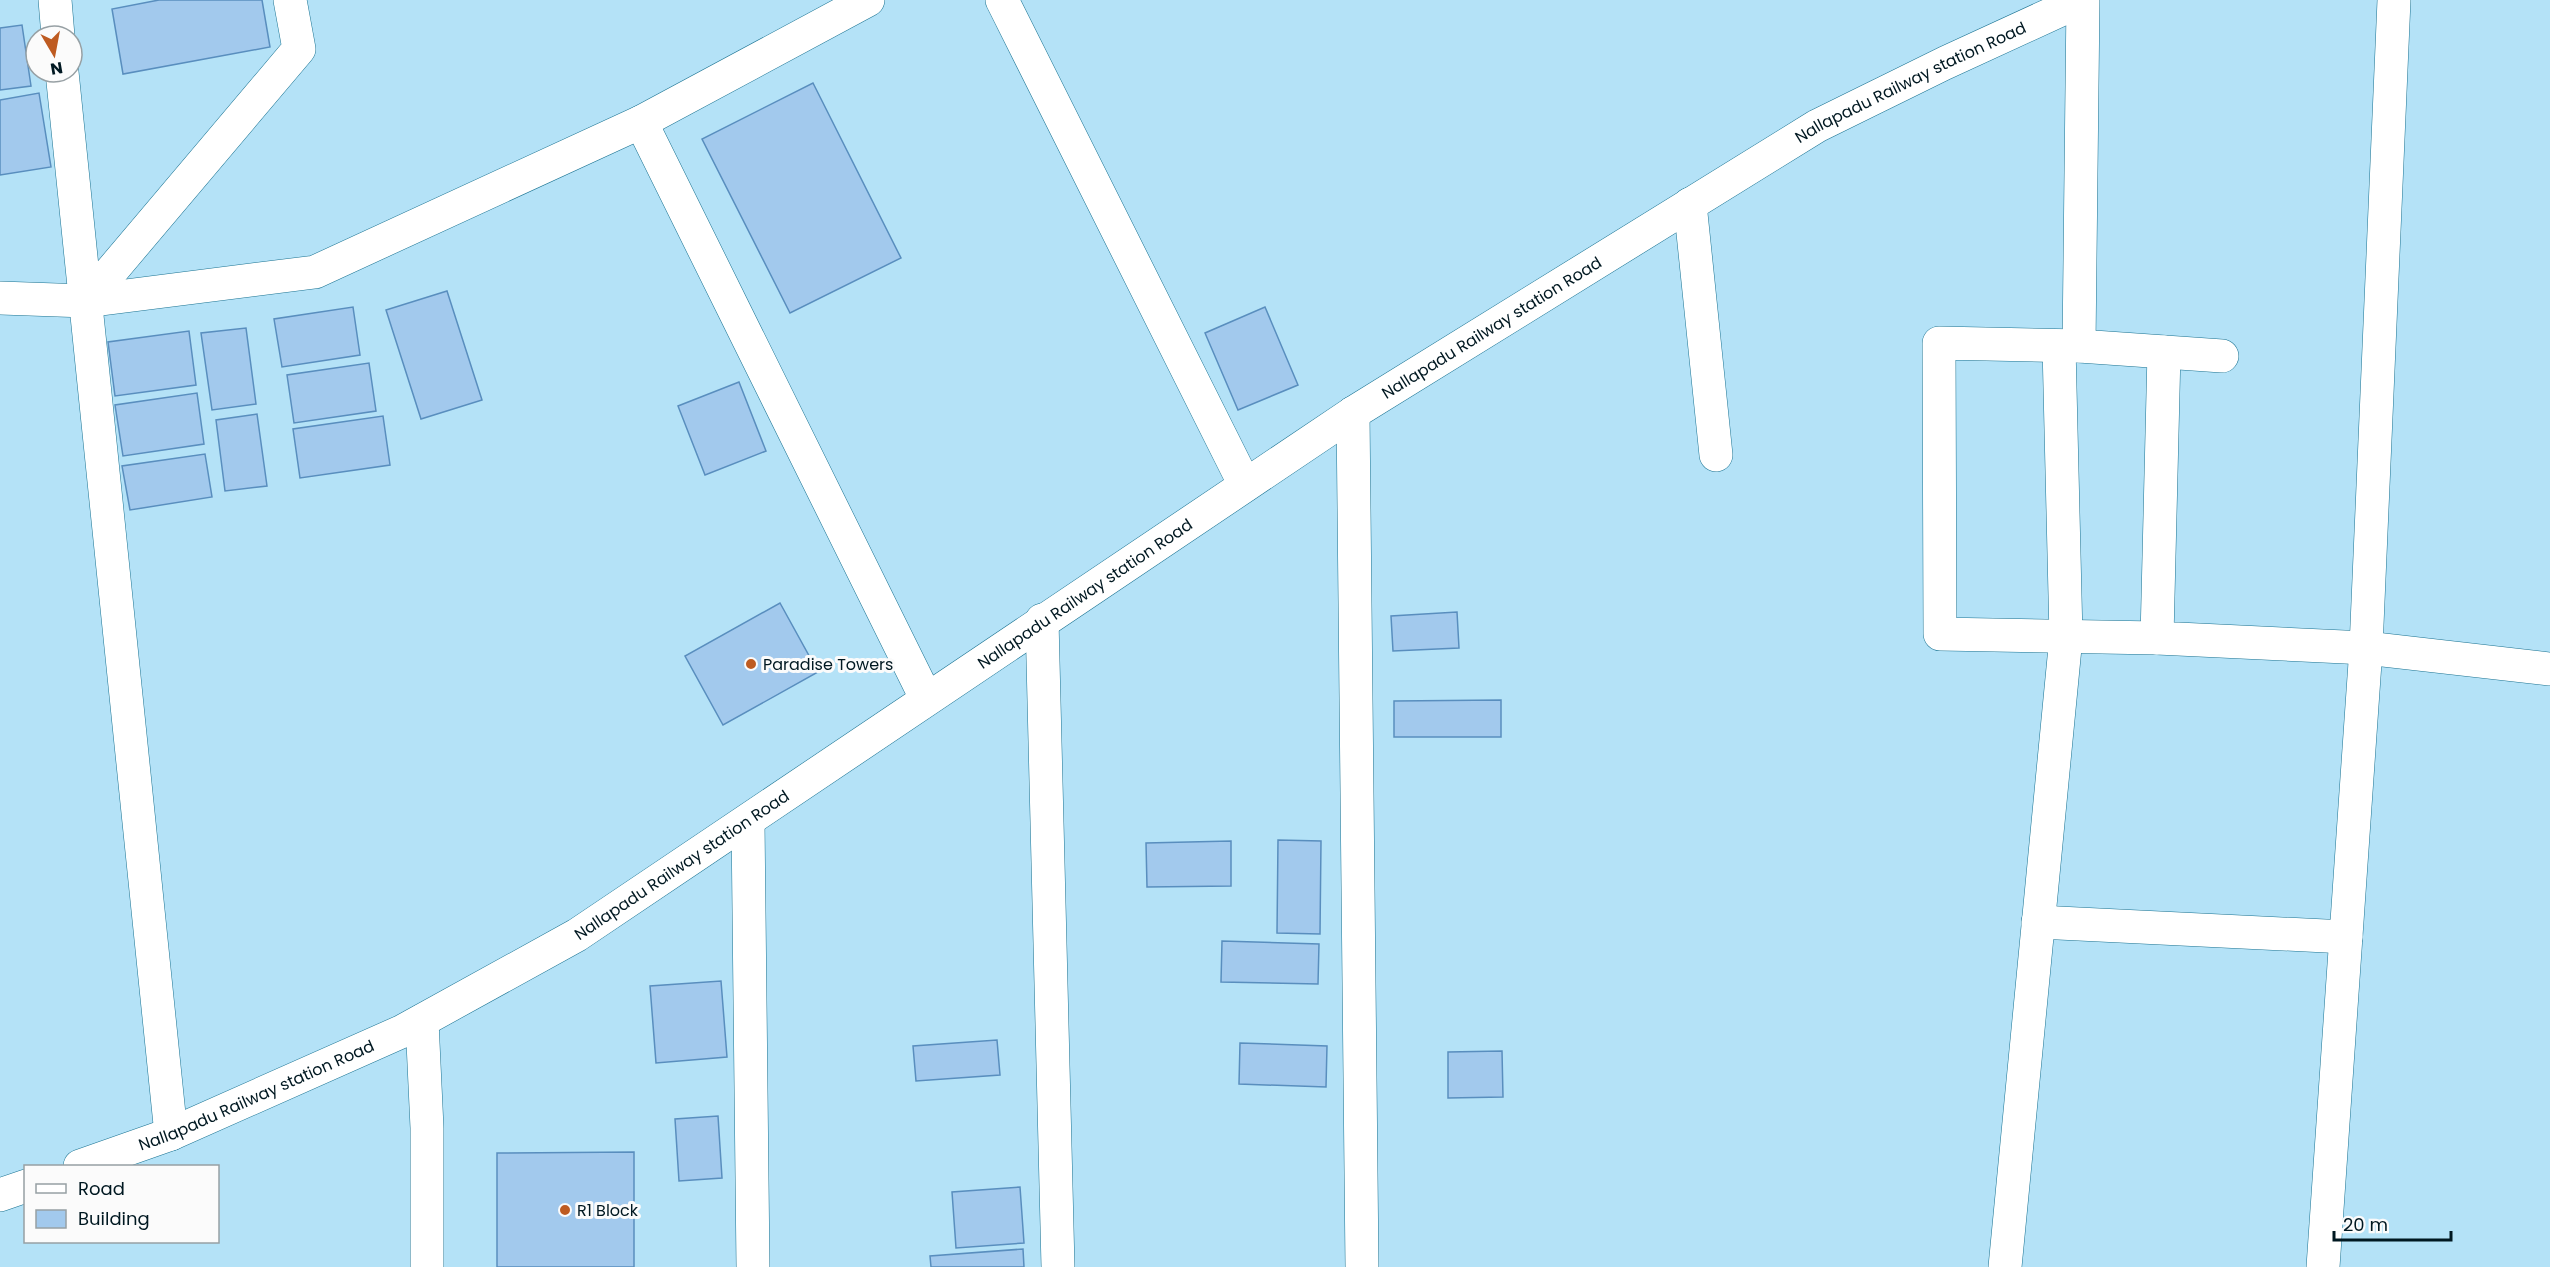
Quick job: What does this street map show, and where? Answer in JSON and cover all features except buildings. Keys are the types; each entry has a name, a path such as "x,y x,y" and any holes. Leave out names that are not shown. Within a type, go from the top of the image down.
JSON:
{"street":[{"path":"55,0 57,24"},
{"path":"86,301 300,49 290,0"},
{"path":"0,298 86,301 315,272 640,122 868,0"},
{"path":"1002,0 1245,485"},
{"path":"2005,1267 2066,637 2069,346 2082,0"},
{"name":"Nallapadu Railway station Road","path":"86,1165 171,1134 403,1031 577,935 748,822 1042,620 1353,413 1817,126 1945,63 2082,0"},
{"path":"2324,1267 2366,648 2394,0"},
{"path":"63,84 171,1134"},
{"path":"640,122 926,699"},
{"path":"1690,204 1716,455"},
{"path":"2222,356 2069,346 1940,343 1940,634 2157,638 2366,648 2550,669"},
{"path":"2157,638 2164,352"},
{"path":"1353,413 1362,1267"},
{"path":"1042,620 1058,1267"},
{"path":"748,822 753,1267"},
{"path":"2038,922 2346,937"},
{"path":"422,1021 427,1128 427,1267"},
{"path":"0,1195 24,1187"}],"place":[{"name":"Paradise Towers","path":"751,664"},
{"name":"R1 Block","path":"565,1210"}]}
